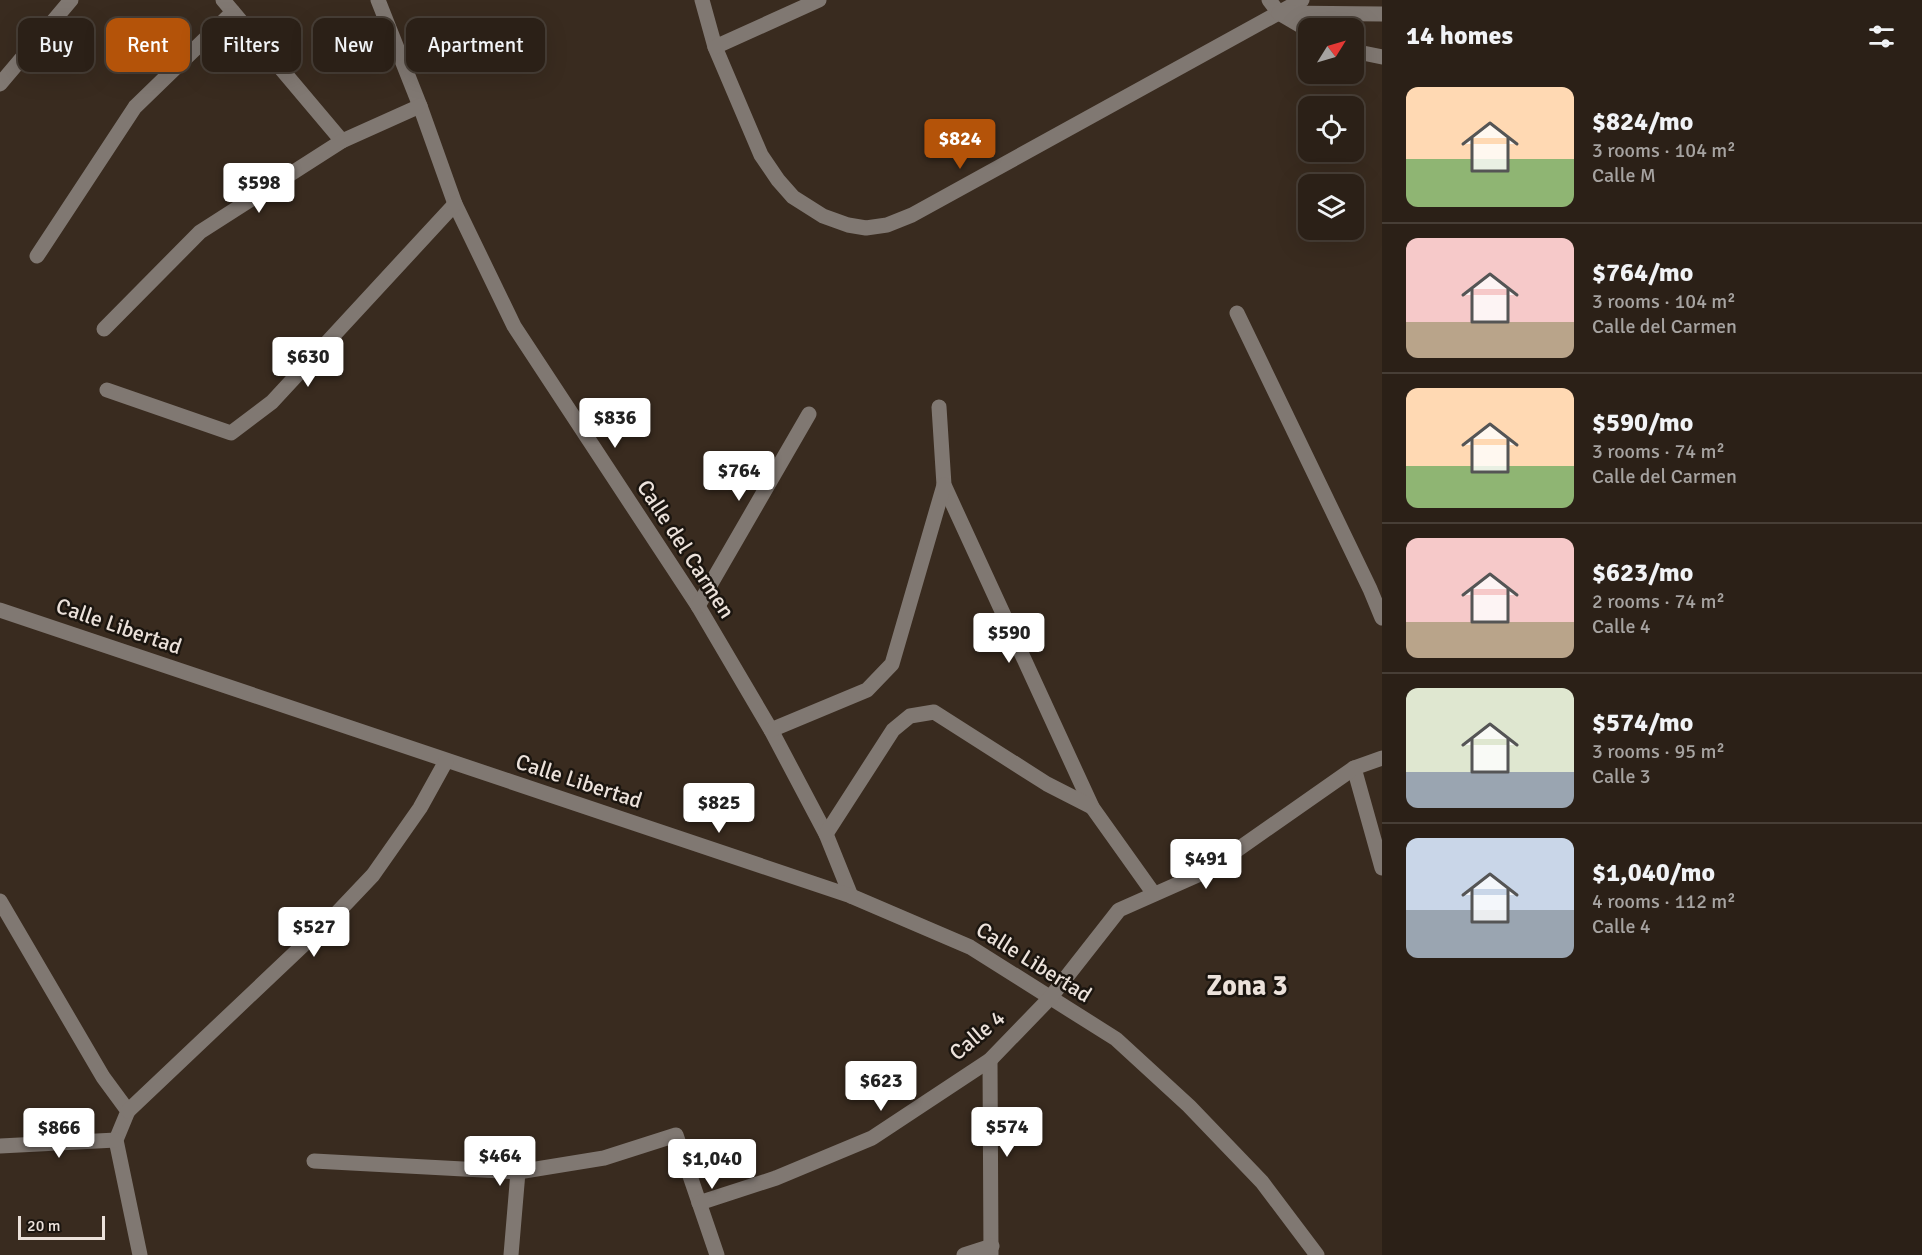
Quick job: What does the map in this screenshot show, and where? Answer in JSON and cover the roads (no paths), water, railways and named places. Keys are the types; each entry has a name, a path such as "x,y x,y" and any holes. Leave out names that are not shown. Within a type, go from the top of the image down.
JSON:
{"street":[{"path":"0,84 70,0"},
{"path":"223,0 342,141"},
{"name":"Calle del Carmen","path":"378,0 420,106 455,204 514,326 698,606 771,730 826,834 851,896"},
{"path":"702,0 715,47 761,155 778,180 793,197 823,216 848,225 866,228 887,225 912,215 1302,0"},
{"path":"715,47 819,0"},
{"path":"1269,0 1279,13 1298,24"},
{"path":"37,256 135,107 233,12"},
{"path":"1279,13 1382,14"},
{"path":"1364,53 1382,57"},
{"path":"104,329 200,232 342,141 420,106"},
{"path":"107,390 231,433 272,402 455,204"},
{"path":"1237,313 1382,618"},
{"path":"771,730 867,690 892,664 944,485 939,407"},
{"path":"698,606 809,414"},
{"path":"944,485 1092,807 1154,894"},
{"name":"Calle Libertad","path":"0,610 851,896 970,947 1116,1039 1189,1106 1262,1182 1317,1255"},
{"path":"826,834 893,730 910,716 934,712 1047,784 1092,807"},
{"name":"Calle 4","path":"699,1203 777,1178 872,1138 990,1060 1050,998 1119,910 1207,871 1354,768 1382,758"},
{"path":"140,1255 116,1140 128,1111 336,914 373,875 420,808 446,761"},
{"path":"1354,768 1382,867"},
{"path":"0,900 103,1077 128,1111"},
{"path":"964,1255 992,1251 990,1060"},
{"path":"314,1161 518,1172 604,1158 676,1135 717,1255"},
{"path":"0,1146 116,1140"},
{"path":"511,1255 518,1172"}],"district":[{"name":"Zona 3","path":"1247,986"}]}
